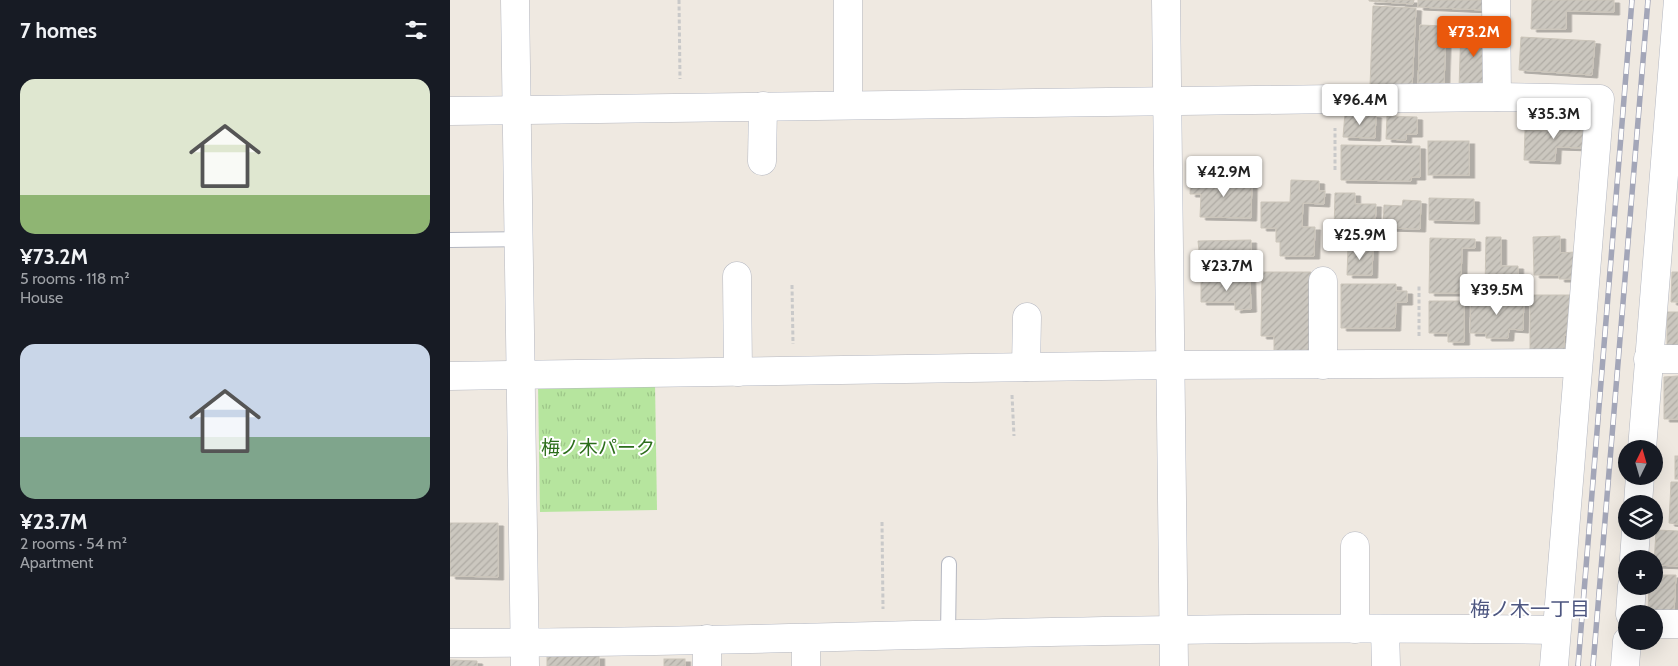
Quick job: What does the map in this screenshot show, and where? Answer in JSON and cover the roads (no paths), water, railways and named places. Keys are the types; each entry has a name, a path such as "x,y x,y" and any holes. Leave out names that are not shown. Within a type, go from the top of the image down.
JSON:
{"street":[{"path":"515,0 525,654"},
{"path":"848,0 848,104"},
{"path":"1166,0 1174,666"},
{"path":"1496,0 1497,98"},
{"path":"1643,440 1648,359 1671,181 1678,0"},
{"path":"450,110 1167,100 1497,98 1600,100 1554,666"},
{"path":"762,161 763,106"},
{"path":"737,276 738,372"},
{"path":"1322,281 1322,365"},
{"path":"1019,367 1027,317"},
{"path":"1648,359 1678,359"},
{"path":"450,376 1171,365 1578,363"},
{"path":"1355,546 1355,629"},
{"path":"1663,624 1678,624"},
{"path":"1385,629 1386,666"},
{"path":"450,642 525,654 707,639 1173,630 1556,630"},
{"path":"806,638 806,666"},
{"path":"707,639 707,666"},
{"path":"1625,666 1626,650"}],"lane":[{"path":"450,240 519,239"},
{"path":"948,635 949,564"}],"railway":[{"path":"1578,666 1632,0"},
{"path":"1593,666 1648,0"}],"district":[{"name":"梅ノ木一丁目","path":"1530,609"}],"park label":[{"name":"梅ノ木パーク","path":"598,447"}]}
